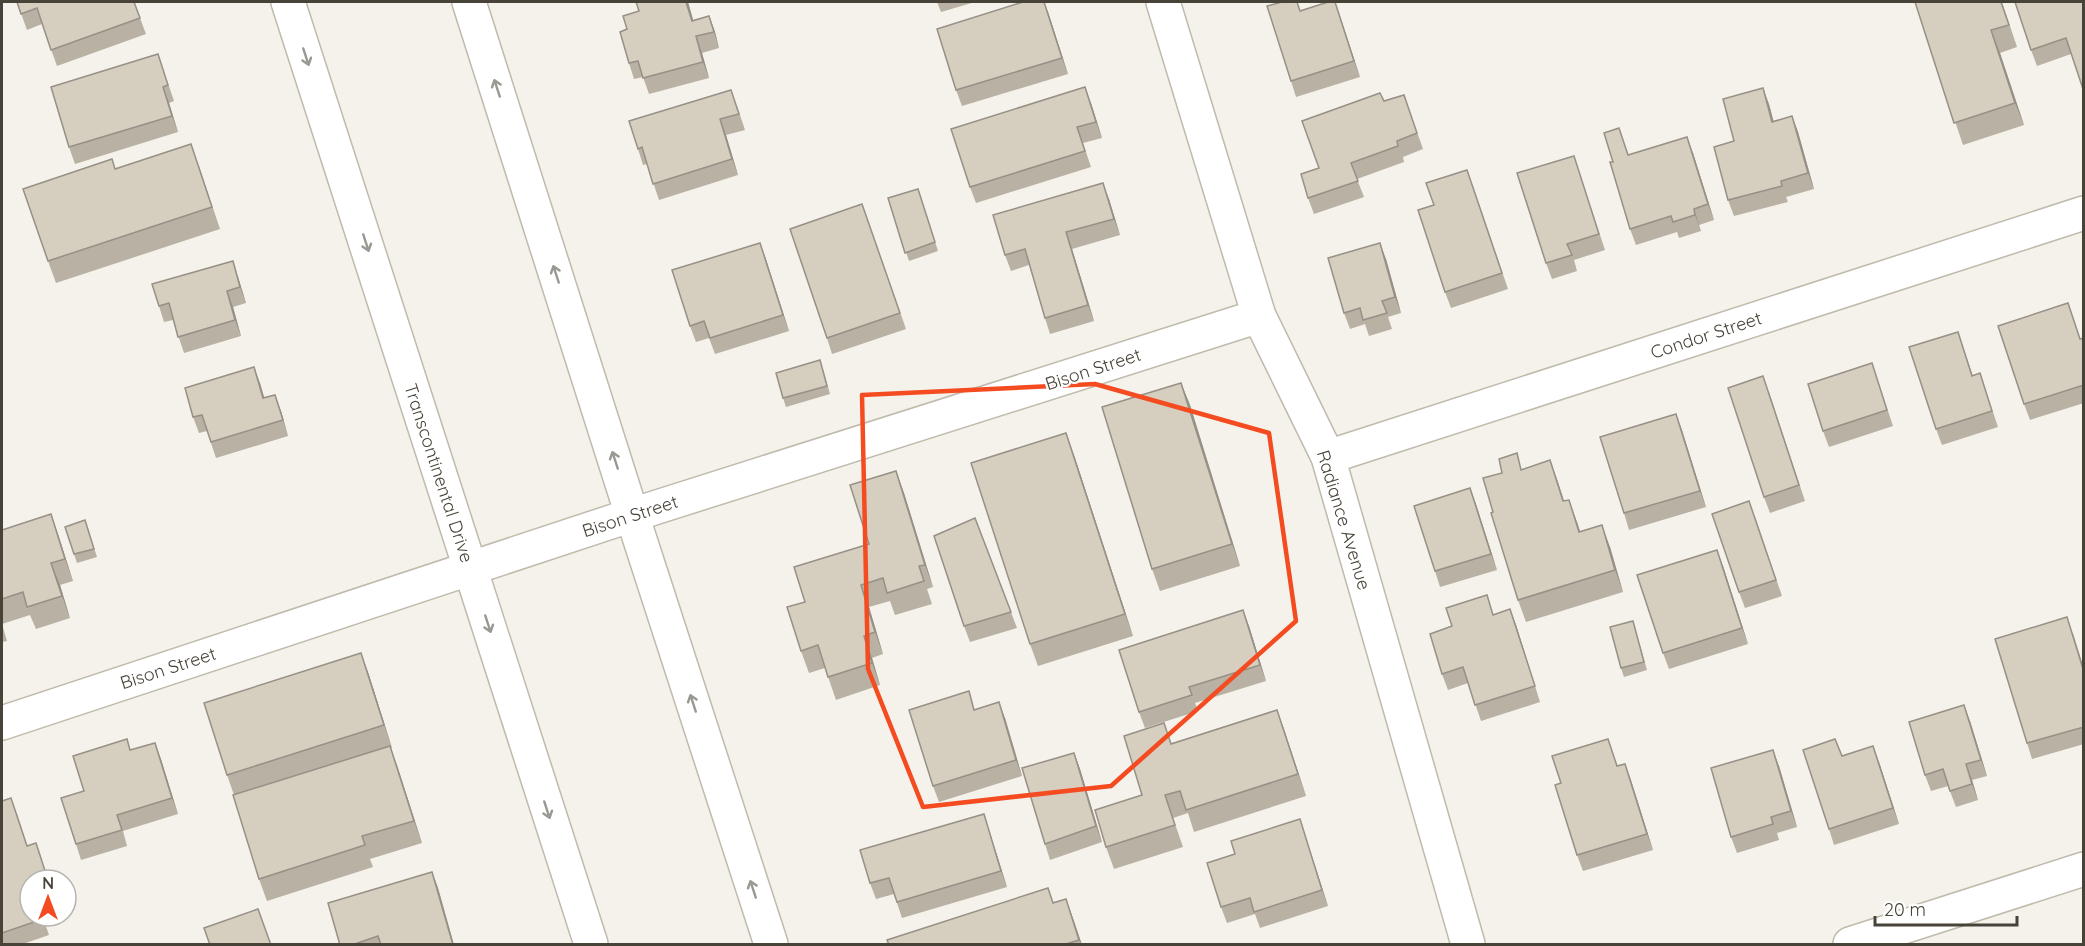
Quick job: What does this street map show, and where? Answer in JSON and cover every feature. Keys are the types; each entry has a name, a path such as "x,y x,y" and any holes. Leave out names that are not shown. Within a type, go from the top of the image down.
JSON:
{"street":[{"name":"Transcontinental Drive","path":"288,2 591,945"},
{"path":"470,2 771,945"},
{"name":"Radiance Avenue","path":"1163,2 1259,316 1328,457 1468,945"},
{"name":"Condor Street","path":"1328,457 2084,213"},
{"name":"Bison Street","path":"2,723 632,515 1259,316"},
{"path":"1850,945 2084,869"}],"highlighted area":[{"path":"1095,384 1269,433 1296,621 1111,786 923,807 868,669 862,395"}],"building":[{"path":"17,2 134,2 140,18 51,50 37,8 21,14"},
{"path":"636,2 686,2 692,21 709,16 714,32 696,36 703,62 643,78 638,61 629,63 620,32 627,29 623,16 639,11"},
{"path":"1023,2 1044,2 1062,58 956,90 937,29"},
{"path":"1282,2 1297,2 1300,11 1335,2 1354,61 1291,81 1267,6"},
{"path":"1915,2 2001,2 2009,25 1991,30 2015,103 1954,123"},
{"path":"2015,2 2084,2 2084,92 2066,38 2031,50"},
{"path":"158,54 168,85 163,87 172,116 69,147 51,87"},
{"path":"1085,87 1096,122 1077,127 1085,151 970,187 951,129"},
{"path":"1763,88 1772,122 1792,116 1808,173 1781,181 1782,186 1728,200 1714,147 1734,141 1723,99"},
{"path":"731,90 739,114 720,119 732,159 653,184 642,147 638,149 629,121"},
{"path":"1380,93 1384,101 1404,95 1417,133 1397,141 1398,146 1351,163 1358,181 1308,198 1301,174 1319,168 1302,121"},
{"path":"1619,128 1628,155 1687,137 1708,204 1694,209 1695,215 1673,222 1671,216 1630,229 1604,133"},
{"path":"191,144 212,207 48,261 23,189 112,159 115,169"},
{"path":"1574,156 1599,234 1567,244 1572,255 1546,263 1517,173"},
{"path":"1467,170 1502,273 1445,292 1418,210 1434,205 1426,183"},
{"path":"1103,183 1114,219 1066,232 1088,305 1045,318 1025,249 1005,255 993,215"},
{"path":"918,189 935,242 905,253 888,198"},
{"path":"862,204 900,313 827,338 790,229"},
{"path":"760,243 783,315 710,338 704,321 690,326 672,270"},
{"path":"1380,243 1395,297 1382,301 1387,313 1363,320 1360,308 1344,313 1328,258"},
{"path":"233,261 240,287 227,291 235,320 178,337 169,303 159,306 152,284"},
{"path":"2068,303 2080,339 2084,338 2084,385 2024,404 1998,326"},
{"path":"1958,332 1972,376 1980,373 1992,411 1936,429 1909,347"},
{"path":"820,360 827,386 783,398 776,373"},
{"path":"1872,363 1887,410 1823,431 1808,384"},
{"path":"254,367 263,398 275,395 283,420 211,442 202,415 193,417 185,388"},
{"path":"1763,376 1799,485 1764,497 1728,388"},
{"path":"1181,383 1232,544 1152,569 1102,407"},
{"path":"1676,414 1700,491 1624,513 1600,437"},
{"path":"1066,433 1125,614 1030,644 971,463"},
{"path":"1517,453 1521,470 1550,460 1563,501 1569,500 1579,532 1602,525 1615,570 1518,600 1491,513 1493,512 1483,478 1502,473 1499,459"},
{"path":"896,471 925,565 919,566 924,581 887,593 883,578 861,585 875,632 864,636 872,663 828,677 818,645 801,651 787,607 805,602 794,567 869,544 850,485"},
{"path":"1470,488 1491,554 1435,571 1414,506"},
{"path":"1749,501 1776,580 1739,592 1712,514"},
{"path":"51,514 65,559 51,563 62,596 27,607 23,592 2,599 2,530"},
{"path":"975,518 1011,612 964,626 934,536"},
{"path":"85,520 94,549 74,554 65,527"},
{"path":"1717,550 1742,628 1663,653 1637,575"},
{"path":"1487,595 1493,615 1510,609 1535,686 1475,705 1463,667 1442,674 1430,634 1452,626 1446,608"},
{"path":"1243,610 1260,665 1189,687 1192,695 1139,712 1119,650"},
{"path":"2067,617 2084,672 2084,727 2027,743 1995,639"},
{"path":"1633,621 1644,662 1621,668 1610,627"},
{"path":"361,653 384,725 227,775 204,703"},
{"path":"969,691 974,710 999,702 1016,760 933,786 909,710"},
{"path":"1964,705 1981,760 1966,764 1972,784 1950,791 1943,769 1925,775 1909,722"},
{"path":"1277,710 1298,774 1186,810 1180,791 1165,795 1175,825 1106,847 1095,810 1142,795 1124,736 1164,723 1171,744"},
{"path":"127,739 130,750 155,743 172,798 117,815 122,830 76,844 61,798 84,791 73,756"},
{"path":"1608,739 1617,766 1625,764 1647,834 1577,855 1555,785 1561,783 1552,756"},
{"path":"1835,739 1842,756 1873,746 1893,808 1829,829 1803,750"},
{"path":"390,746 414,821 362,836 365,845 259,879 233,795"},
{"path":"1773,750 1791,811 1771,817 1773,824 1731,837 1711,768"},
{"path":"1074,753 1096,826 1045,844 1022,768"},
{"path":"11,798 27,846 36,843 44,868 18,868 18,928 2,933 2,801"},
{"path":"984,814 1001,871 897,902 889,878 870,883 860,850"},
{"path":"1300,819 1322,890 1254,912 1250,898 1221,907 1207,863 1235,854 1231,841"},
{"path":"432,872 453,945 381,945 378,936 352,945 340,945 328,903"},
{"path":"1048,888 1053,903 1066,899 1079,940 1063,945 889,945 887,940"},
{"path":"258,909 271,945 210,945 204,928"}]}
